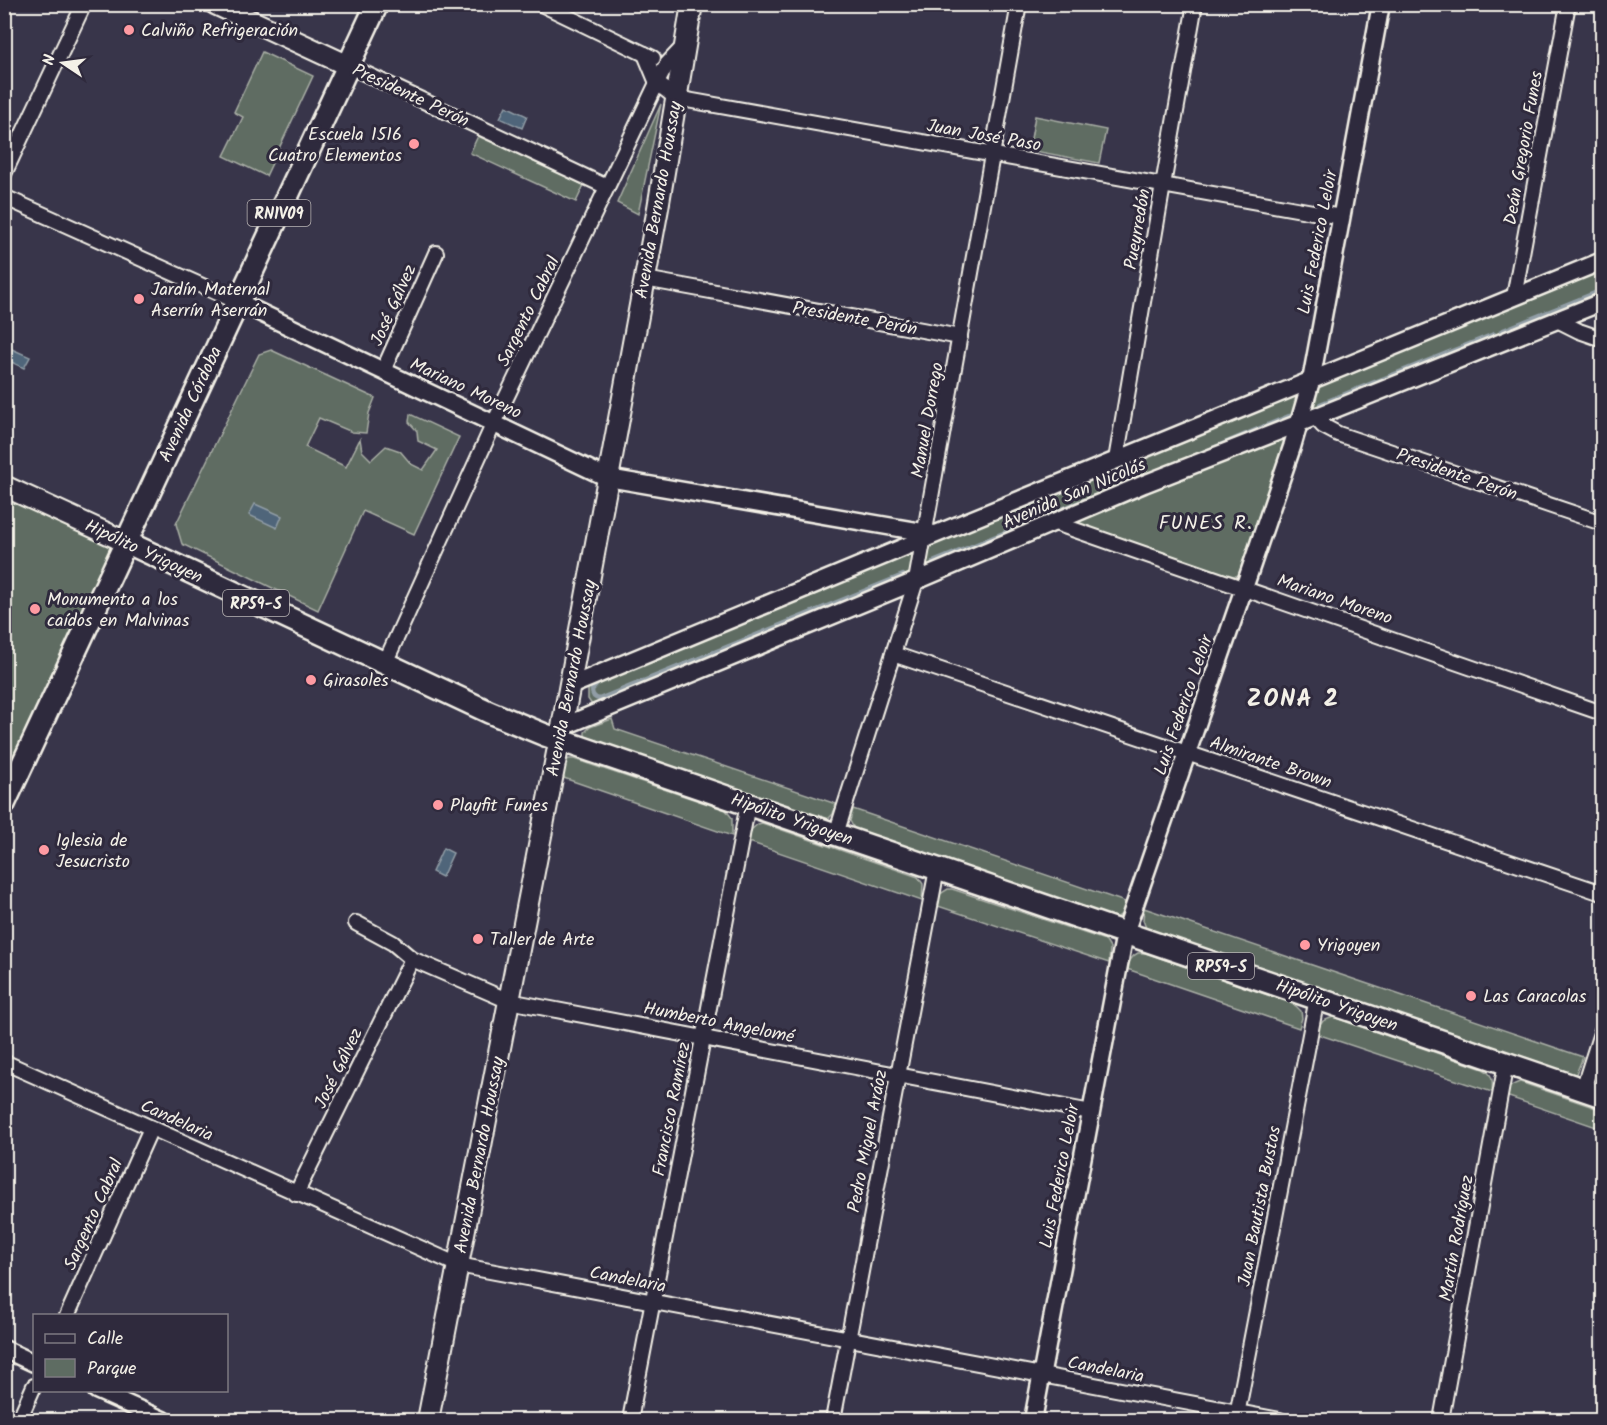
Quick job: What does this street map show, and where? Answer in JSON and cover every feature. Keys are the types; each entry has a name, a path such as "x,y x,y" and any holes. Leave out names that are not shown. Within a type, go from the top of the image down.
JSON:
{"main road":[{"name":"Presidente Perón","path":"215,4 349,66"},
{"name":"Avenida Córdoba","path":"4,804 10,778 126,542 377,4"},
{"name":"Avenida Bernardo Houssay","path":"428,1420 561,734 645,279 676,98 673,68 684,46 692,4"},
{"name":"Hipólito Yrigoyen","path":"4,486 504,719 561,734 748,804 1593,1092"}],"street":[{"path":"4,174 84,4"},
{"path":"541,4 673,68"},
{"name":"Manuel Dorrego","path":"836,834 916,581 928,535 960,337 1019,4"},
{"name":"Pueyrredón","path":"1116,460 1195,4"},
{"name":"Luis Federico Leloir","path":"1033,1420 1125,933 1244,588 1299,424 1311,381 1381,4"},
{"name":"Deán Gregorio Funes","path":"1514,297 1568,4"},
{"name":"Juan José Paso","path":"645,54 657,83 676,98 1341,217"},
{"name":"Presidente Perón","path":"349,66 607,187"},
{"name":"Sargento Cabral","path":"385,663 494,423 657,83 673,68"},
{"name":"Mariano Moreno","path":"4,196 238,302 608,478 928,535"},
{"name":"José Gálvez","path":"383,371 436,253"},
{"name":"Avenida San Nicolás","path":"570,686 928,535 1602,261"},
{"name":"Presidente Perón","path":"645,279 960,337"},
{"name":"Avenida San Nicolás","path":"561,734 1144,484 1602,302"},
{"path":"1557,320 1602,339"},
{"name":"Presidente Perón","path":"1315,417 1323,426 1338,434 1602,523"},
{"name":"Mariano Moreno","path":"1055,523 1602,713"},
{"name":"Almirante Brown","path":"893,654 1602,893"},
{"name":"Francisco Ramírez","path":"630,1420 748,804"},
{"name":"Pedro Miguel Aráoz","path":"833,1420 937,869"},
{"name":"Humberto Angelomé","path":"356,923 393,943 412,959 509,1001 1091,1112"},
{"name":"José Gálvez","path":"296,1194 412,959"},
{"name":"Juan Bautista Bustos","path":"1237,1417 1317,998"},
{"path":"1593,1092 1602,1030"},
{"name":"Candelaria","path":"4,1062 458,1265 1042,1375 1237,1417 1280,1420"},
{"name":"Martín Rodríguez","path":"1441,1420 1506,1063"},
{"name":"Sargento Cabral","path":"68,1314 152,1128"},
{"path":"4,1349 33,1363"},
{"path":"19,1420 33,1388"},
{"path":"100,1392 163,1420"}],"green space":[{"path":"262,52 313,76 266,176 224,156 243,117 234,112"},
{"path":"661,104 638,214 617,203"},
{"path":"1035,116 1106,130 1099,163 1029,150"},
{"path":"478,136 584,185 576,202 470,153"},
{"path":"1602,267 1602,296 1312,410 1316,387"},
{"path":"271,350 375,398 369,413 366,433 352,432 319,418 305,447 346,467 360,439 362,451 371,460 386,446 400,451 411,464 423,470 437,450 418,441 417,431 409,422 410,414 459,437 414,534 363,511 318,610 182,544 176,524 259,354"},
{"path":"1299,393 1296,417 925,567 928,545"},
{"path":"1289,434 1244,571 1237,576 1226,575 1072,521"},
{"path":"5,497 110,546 112,551 12,759 5,761"},
{"path":"913,551 914,564 908,578 597,706 592,705 588,699 588,687"},
{"path":"612,719 615,729 836,804 833,814 826,821 585,740 585,732 590,727"},
{"path":"569,759 726,810 732,818 732,836 558,776 564,762"},
{"path":"853,809 1128,903 1127,906 1123,913 1114,919 855,830 850,821"},
{"path":"762,823 918,877 923,884 922,901 749,842 751,830"},
{"path":"948,889 1105,940 1110,948 1109,963 938,906 940,894"},
{"path":"1144,908 1583,1057 1575,1076 1147,931 1143,920"},
{"path":"1138,953 1146,953 1288,1002 1301,1011 1302,1018 1299,1028 1127,969 1132,958"},
{"path":"1333,1017 1483,1069 1492,1078 1492,1092 1317,1034 1323,1021"},
{"path":"1520,1082 1602,1110 1602,1129 1506,1096 1510,1087"}],"water":[{"path":"506,106 527,116 522,128 500,118"},
{"path":"5,346 30,357 24,368 5,359"},
{"path":"255,504 282,516 277,528 249,515"},
{"path":"443,848 453,853 442,877 432,872"}],"waterway":[{"path":"1501,331 1602,290"},
{"path":"1320,404 1494,334"},
{"path":"1189,458 1289,416"},
{"path":"933,562 1094,496"},
{"path":"598,683 592,692 599,699 903,575"}],"place":[{"name":"Calviño Refrigeración","path":"129,30"},
{"name":"Escuela 1516 Cuatro Elementos","path":"414,144"},
{"name":"Jardín Maternal Aserrín Aserrán","path":"139,299"},
{"name":"Monumento a los caídos en Malvinas","path":"35,609"},
{"name":"Girasoles","path":"311,680"},
{"name":"Playfit Funes","path":"438,805"},
{"name":"Iglesia de Jesucristo","path":"44,850"},
{"name":"Taller de Arte","path":"478,939"},
{"name":"Yrigoyen","path":"1305,945"},
{"name":"Las Caracolas","path":"1471,996"}],"district":[{"name":"FUNES R.","path":"1206,522"},
{"name":"ZONA 2","path":"1293,698"}]}
